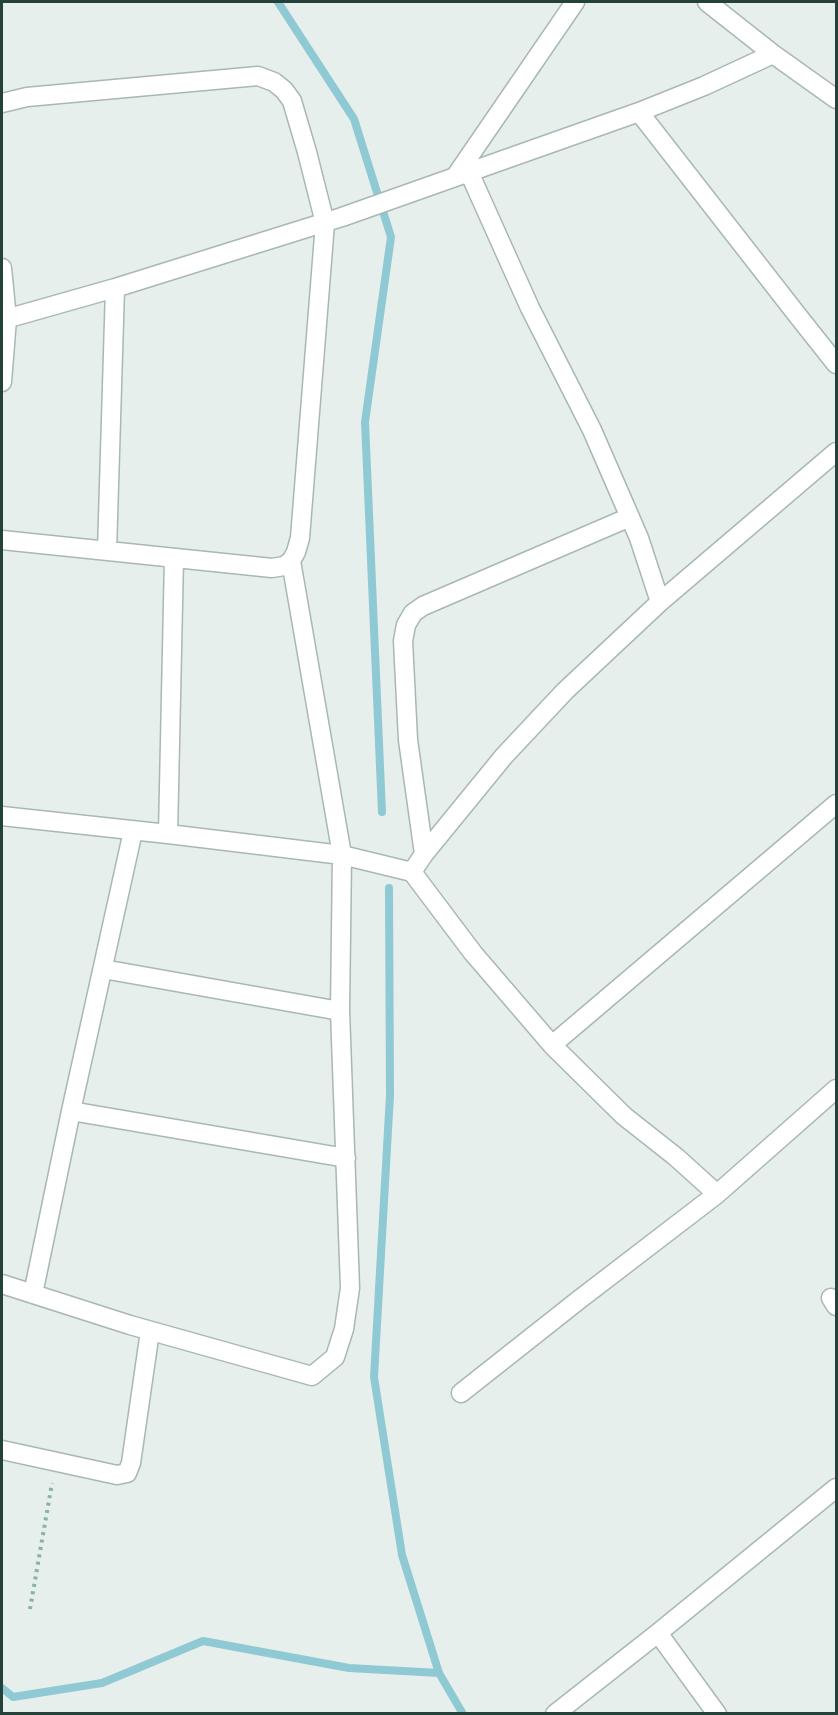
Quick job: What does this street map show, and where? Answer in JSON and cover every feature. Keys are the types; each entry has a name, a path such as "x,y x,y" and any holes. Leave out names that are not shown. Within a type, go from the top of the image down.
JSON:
{"street":[{"path":"462,175 575,2"},
{"path":"707,2 773,54 837,99"},
{"path":"4,319 115,288 342,218 639,112 704,86 773,54"},
{"path":"2,103 27,98 258,76 274,82 292,101 325,223 300,538 291,561 284,566 272,568 2,540"},
{"path":"639,112 837,364"},
{"path":"462,175 592,430 639,538 660,602"},
{"path":"2,268 4,319 2,382"},
{"path":"107,551 115,288"},
{"path":"412,872 504,756 565,692 660,602 837,452"},
{"path":"424,854 408,740 402,641 406,625 413,613 423,606 630,517"},
{"path":"168,834 174,558"},
{"path":"2,1284 150,1331 312,1376 335,1357 344,1329 350,1288 340,1011 342,855 291,561"},
{"path":"552,1046 837,804"},
{"path":"2,816 342,855 412,872 473,953 552,1046 624,1116 676,1157 717,1194"},
{"path":"33,1294 70,1111 133,831"},
{"path":"103,969 340,1011"},
{"path":"460,1393 717,1194 837,1089"},
{"path":"70,1111 346,1158"},
{"path":"2,1450 117,1475 127,1473 131,1463 150,1331"},
{"path":"555,1713 658,1634 837,1488"},
{"path":"658,1634 717,1713"}],"path":[{"path":"30,1609 56,1461"}],"waterway":[{"path":"278,2 354,119 391,237 365,422 382,812"},
{"path":"389,888 390,1095 374,1377 402,1555 439,1673 463,1714"},
{"path":"2,1688 13,1697 102,1683 203,1641 349,1668 439,1673"}]}
